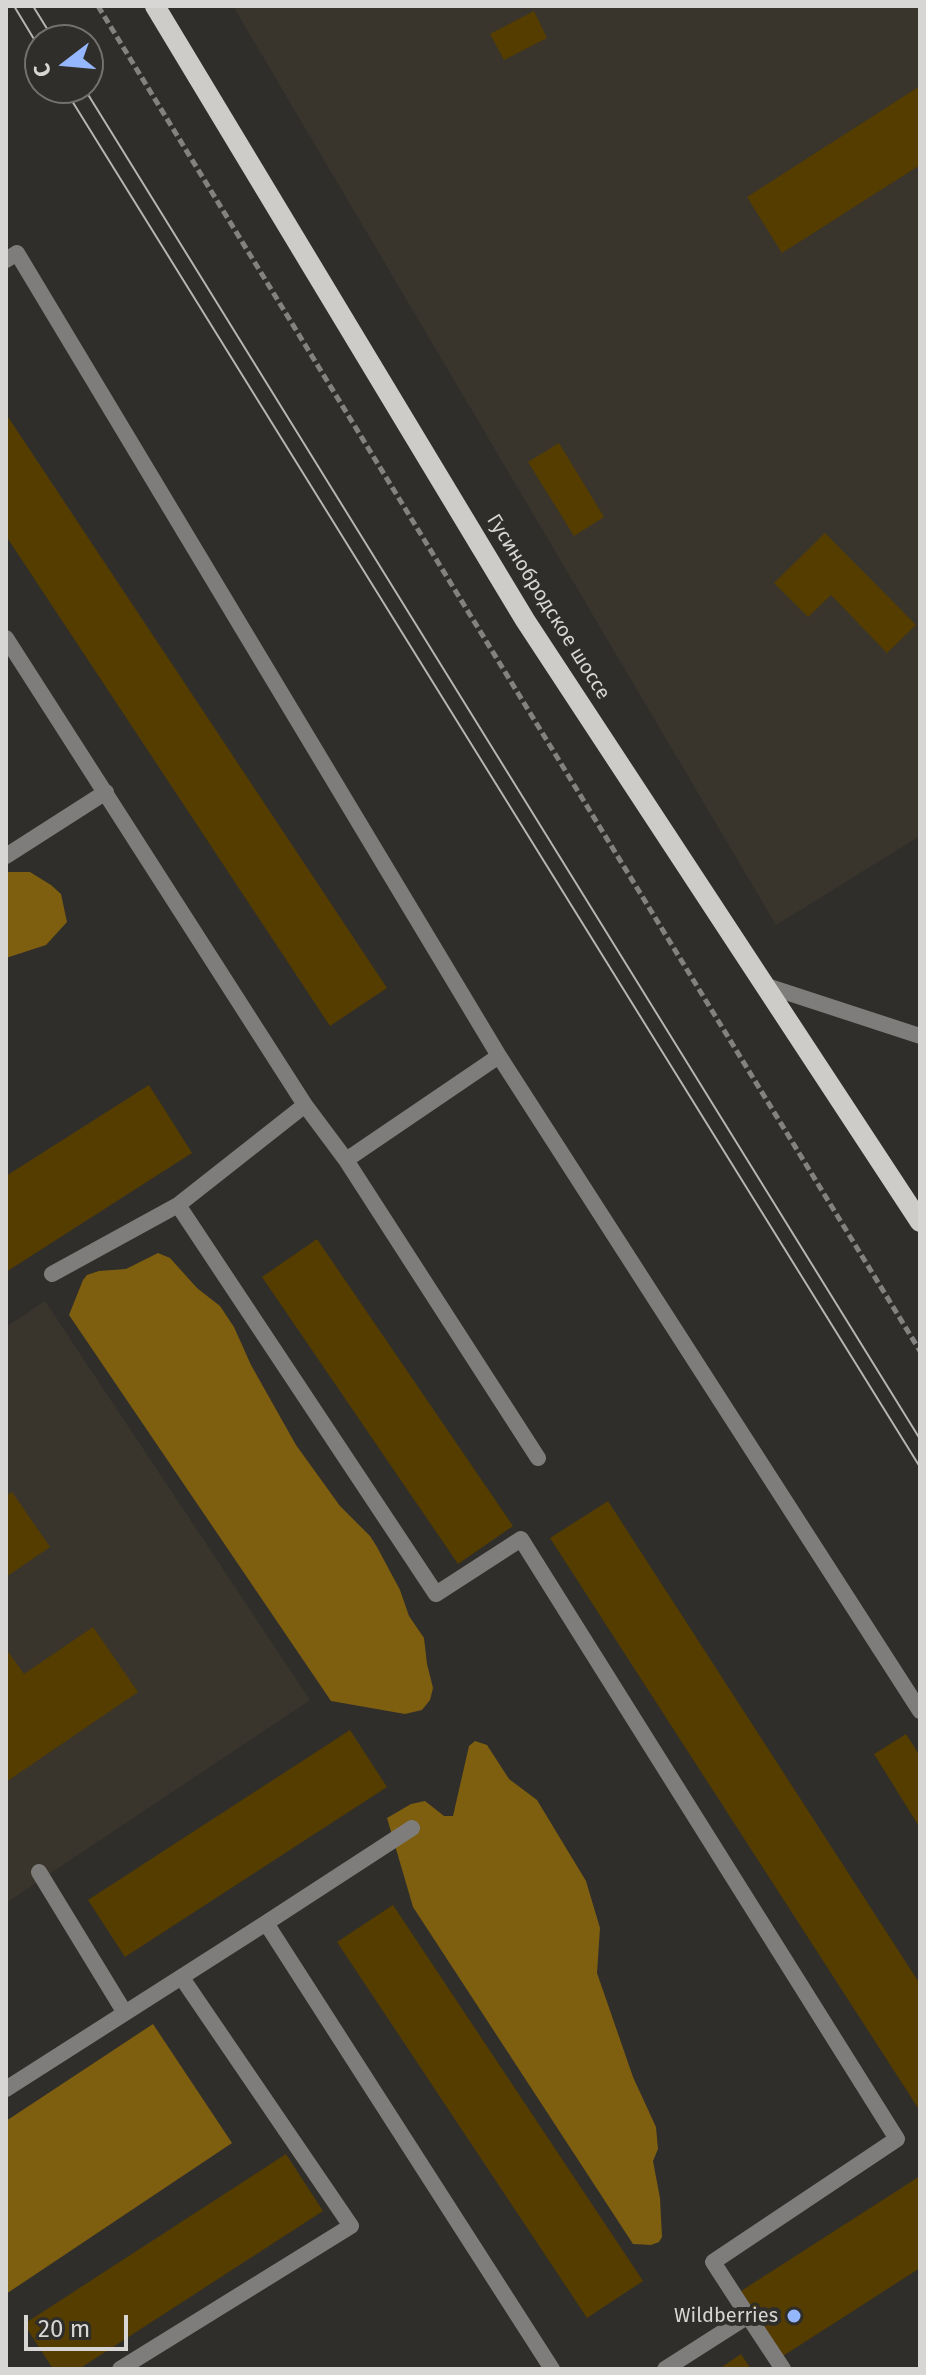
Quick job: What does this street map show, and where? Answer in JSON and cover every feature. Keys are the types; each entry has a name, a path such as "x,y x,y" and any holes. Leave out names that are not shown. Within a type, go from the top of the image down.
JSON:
{"main road":[{"name":"Гусинобродское шоссе","path":"155,6 525,620 920,1222"}],"lane":[{"path":"6,260 17,253 499,1056 920,1711"},
{"path":"6,638 305,1105 346,1160 538,1458"},
{"path":"6,856 106,792"},
{"path":"764,985 920,1036"},
{"path":"346,1160 499,1056"},
{"path":"52,1274 178,1205 305,1105"},
{"path":"178,1205 436,1594 521,1539 897,2139 713,2262 783,2369"},
{"path":"6,2089 412,1828"},
{"path":"39,1872 125,2013"},
{"path":"266,1923 552,2369"},
{"path":"120,2369 351,2226 182,1978"},
{"path":"665,2369 748,2316"}],"path":[{"path":"98,6 920,1351"}],"shaded area":[{"path":"233,6 920,6 920,836 776,925"},
{"path":"6,872 30,872 51,885 61,894 67,922 46,945 6,958"},
{"path":"158,1253 170,1258 197,1288 220,1306 296,1445 340,1506 377,1547 400,1590 409,1616 424,1638 433,1688 430,1700 422,1710 405,1714 331,1701 69,1315 87,1275 126,1269"},
{"path":"45,1301 310,1700 6,1903 6,1327"},
{"path":"475,1741 487,1745 509,1779 537,1800 586,1881 600,1928 597,1973 633,2077 656,2127 658,2149 653,2161 660,2198 662,2237 651,2245 633,2244 413,1907 387,1818 411,1804 425,1801 444,1816 453,1816 469,1746"},
{"path":"153,2024 232,2143 6,2294 6,2121"}],"building":[{"path":"534,11 547,38 504,60 490,34"},
{"path":"920,86 920,165 782,253 747,197"},
{"path":"8,417 387,988 330,1026 6,536"},
{"path":"559,443 604,517 574,536 528,462"},
{"path":"825,533 916,625 887,653 831,595 808,617 774,583"},
{"path":"149,1085 192,1153 6,1272 6,1176"},
{"path":"317,1239 513,1526 458,1564 262,1277"},
{"path":"12,1492 50,1547 6,1577 6,1496"},
{"path":"608,1501 920,1984 920,2111 550,1538"},
{"path":"93,1627 138,1692 6,1782 6,1649 24,1674"},
{"path":"350,1730 387,1787 125,1957 88,1900"},
{"path":"906,1734 920,1756 920,1828 874,1754"},
{"path":"393,1905 643,2281 587,2318 337,1942"},
{"path":"286,2154 323,2211 79,2369 53,2369 24,2324"},
{"path":"920,2176 920,2268 783,2356 741,2291"},
{"path":"741,2354 751,2369 719,2369"}],"tram line":[{"path":"14,6 25,24"},
{"path":"33,6 44,24"},
{"path":"74,104 920,1467"},
{"path":"94,104 920,1439"}],"place":[{"name":"Wildberries","path":"794,2316"}]}
